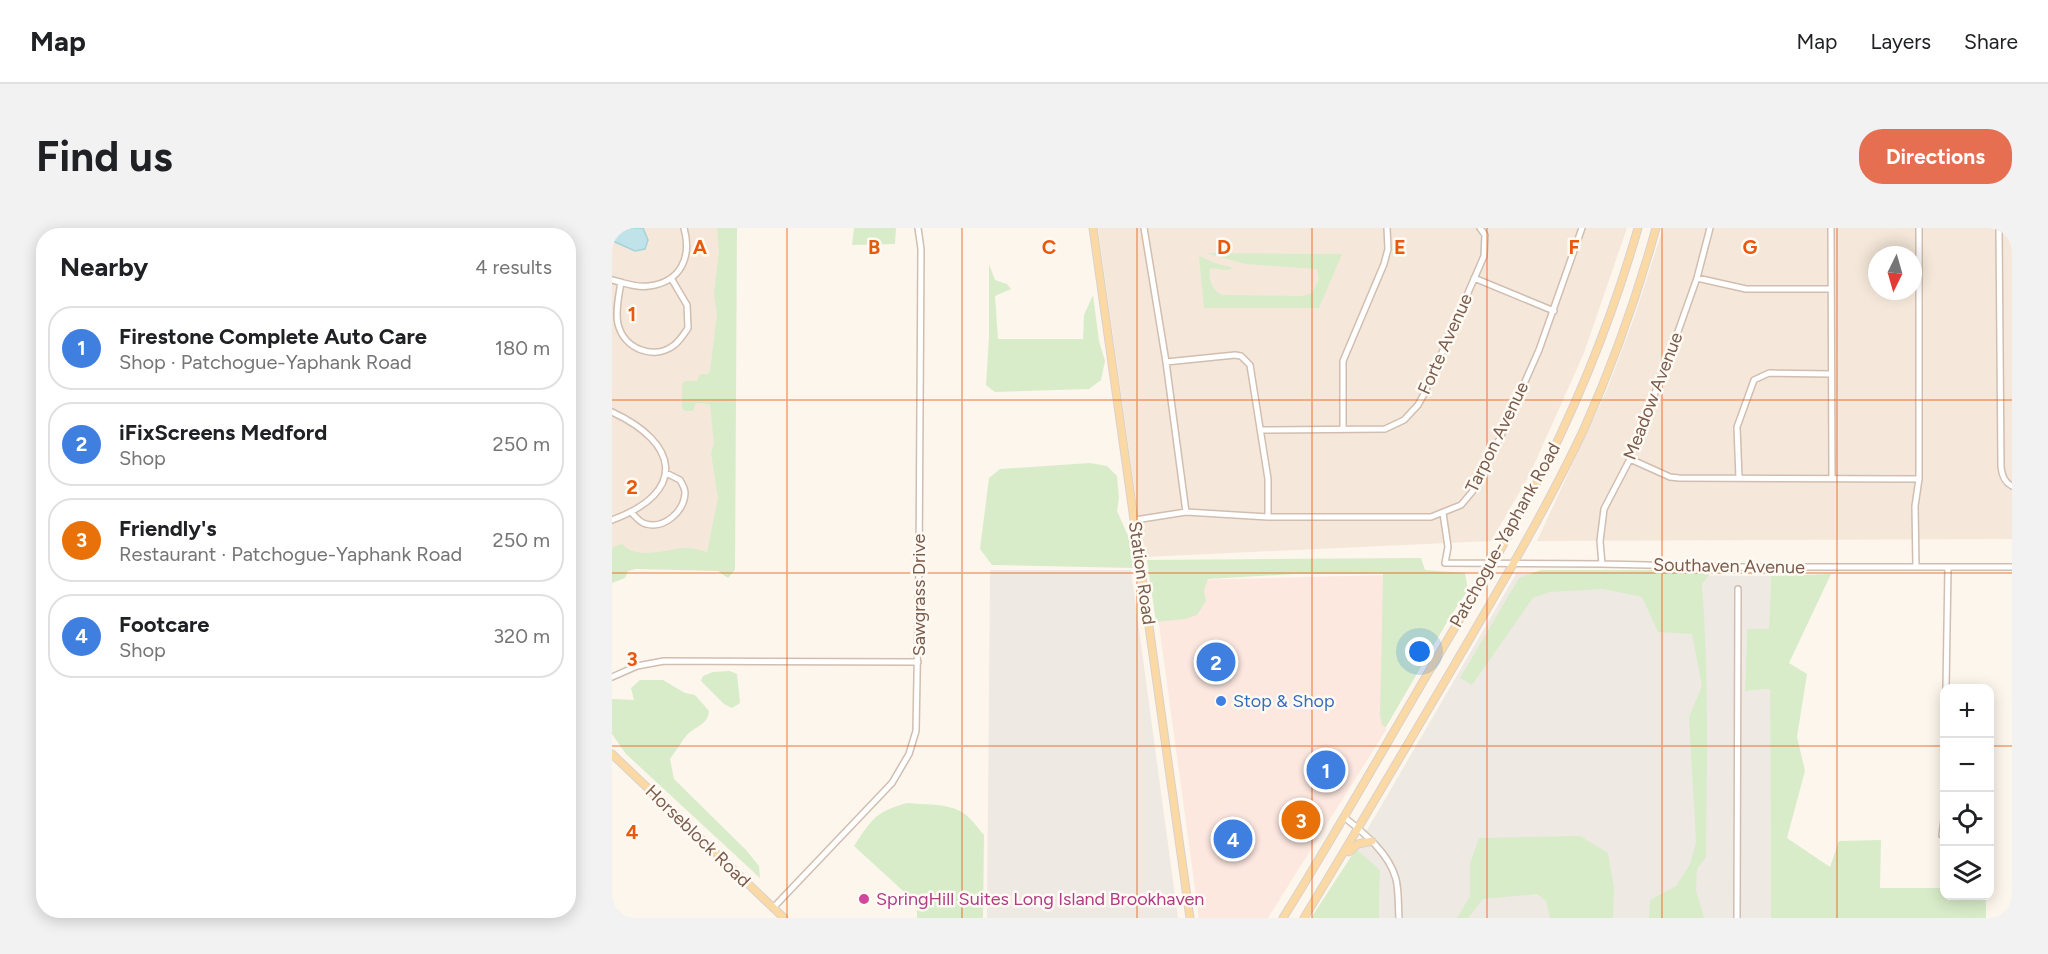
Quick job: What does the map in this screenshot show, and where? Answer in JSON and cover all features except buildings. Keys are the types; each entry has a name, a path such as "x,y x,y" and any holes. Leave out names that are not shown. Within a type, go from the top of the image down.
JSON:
{"main road":[{"name":"Station Road","path":"1093,228 1190,918"},
{"name":"Patchogue-Yaphank Road","path":"1283,918 1533,492 1583,384 1615,300 1638,228"},
{"name":"Patchogue-Yaphank Road","path":"1304,918 1359,829 1514,564 1558,483 1596,401 1628,319 1656,228"},
{"name":"Horseblock Road","path":"612,754 784,918"},
{"path":"1333,870 1355,845 1372,841"}],"street":[{"path":"612,280 647,286 664,283 680,272 688,245 684,228"},
{"name":"Sawgrass Drive","path":"773,908 881,795 901,769 909,754 916,731 921,249 918,228"},
{"path":"1144,228 1166,362 1186,512"},
{"path":"1343,429 1343,361 1384,264 1388,249 1387,228"},
{"name":"Forte Avenue","path":"1261,430 1385,429 1395,426 1412,413 1424,394 1474,278 1485,248 1485,235 1480,228"},
{"name":"Tarpon Avenue","path":"1135,520 1186,512 1268,516 1431,517 1461,505 1472,492 1500,438 1554,311 1582,228"},
{"name":"Meadow Avenue","path":"1602,564 1600,541 1604,509 1630,459 1675,340 1697,278 1710,228"},
{"path":"1831,228 1832,478"},
{"path":"1916,566 1919,228"},
{"path":"1999,228 2001,467 2002,475 2012,486"},
{"path":"621,282 618,324 625,339 637,349 660,353 675,345 688,328 687,305 671,278"},
{"path":"1474,278 1554,311"},
{"path":"1697,278 1746,289 1832,289"},
{"path":"1166,362 1235,355 1246,359 1252,372 1268,479 1268,516"},
{"path":"1739,478 1737,427 1754,380 1769,373 1831,374"},
{"path":"612,412 628,419 650,435 663,456 667,468 664,483 650,500 612,520"},
{"path":"1630,459 1670,477 1918,479"},
{"path":"631,512 643,524 659,525 675,516 682,506 685,491 680,480 666,473"},
{"name":"Southaven Avenue","path":"1443,513 1448,547 1445,563 1737,567 2012,567"},
{"path":"1946,684 1948,567"},
{"path":"1737,918 1738,589"},
{"path":"612,677 637,666 664,661 918,662"},
{"path":"1344,817 1372,841 1389,863 1398,893 1399,918"}],"shaded area":[{"path":"612,228 724,228 724,563 612,565"},
{"path":"1098,228 1627,228 1584,353 1529,476 1491,541 1144,557"},
{"path":"1663,228 2012,228 2012,539 1537,541 1608,387 1635,315"},
{"path":"990,570 1131,570 1178,918 987,918"},
{"path":"1516,574 1771,576 1769,629 1747,629 1745,691 1770,689 1771,918 1379,918 1380,871 1356,849"},
{"path":"1386,575 1386,730 1268,918 1199,918 1153,581"}],"green space":[{"path":"717,228 737,228 735,570 728,578 718,571 636,569 628,571 625,578 612,583 612,549 615,546 622,544 635,552 643,553 686,548 707,552 718,498 711,453 714,444 710,404 696,403 693,411 685,411 682,408 682,384 685,381 697,381 700,374 708,374 710,371 717,314 714,294 719,250"},
{"path":"854,228 896,228 895,244 852,245"},
{"path":"1206,253 1342,254 1319,308 1204,308 1199,256 1233,268 1228,270 1210,268 1212,284 1222,295 1303,296 1312,293 1319,279 1317,269 1245,264"},
{"path":"989,264 995,280 1007,284 1011,289 995,296 998,339 1083,339 1084,315 1093,295 1099,341 1105,361 1101,380 1089,389 995,392 986,385 989,337"},
{"path":"1090,463 1107,466 1117,476 1119,498 1117,511 1129,538 1134,568 992,565 980,549 989,478 1000,469"},
{"path":"1421,558 1425,570 1465,573 1468,590 1386,727 1382,725 1380,716 1383,574 1296,574 1208,579 1204,591 1206,601 1197,615 1185,619 1156,622 1147,560"},
{"path":"1541,570 1713,570 1702,584 1707,686 1706,857 1697,869 1696,890 1704,918 1649,918 1650,900 1676,886 1690,864 1696,842 1689,717 1702,686 1692,634 1658,632 1642,597 1603,589 1550,592 1533,598 1472,685 1460,678 1519,578"},
{"path":"1831,574 1789,663 1807,674 1797,737 1805,771 1787,838 1830,867 1839,841 1881,840 1880,888 1940,888 1940,900 1986,900 1986,918 1771,918 1770,689 1745,691 1747,629 1769,629 1771,576"},
{"path":"730,671 737,674 740,703 732,708 724,704 701,681 703,676 713,672"},
{"path":"640,680 663,680 685,693 695,695 709,711 706,719 687,735 670,759 674,779 746,850 759,866 760,878 626,754 612,734 612,699 634,700 631,688"},
{"path":"907,803 954,808 967,816 984,835 983,918 917,918 917,909 913,900 854,846 865,829 881,813"},
{"path":"1580,836 1608,853 1614,888 1613,918 1550,918 1546,901 1537,894 1483,899 1468,918 1457,918 1470,896 1470,864 1479,838"},
{"path":"1356,849 1380,870 1379,918 1311,918"}],"water":[{"path":"612,228 643,228 648,240 645,249 635,251 615,242 612,240"}],"place":[{"name":"iFixScreens Medford","path":"1216,662"},
{"name":"Stop & Shop","path":"1221,701"},
{"name":"Firestone Complete Auto Care","path":"1326,770"},
{"name":"Friendly's","path":"1301,820"},
{"name":"Footcare","path":"1233,839"},
{"name":"SpringHill Suites Long Island Brookhaven","path":"864,899"}]}
